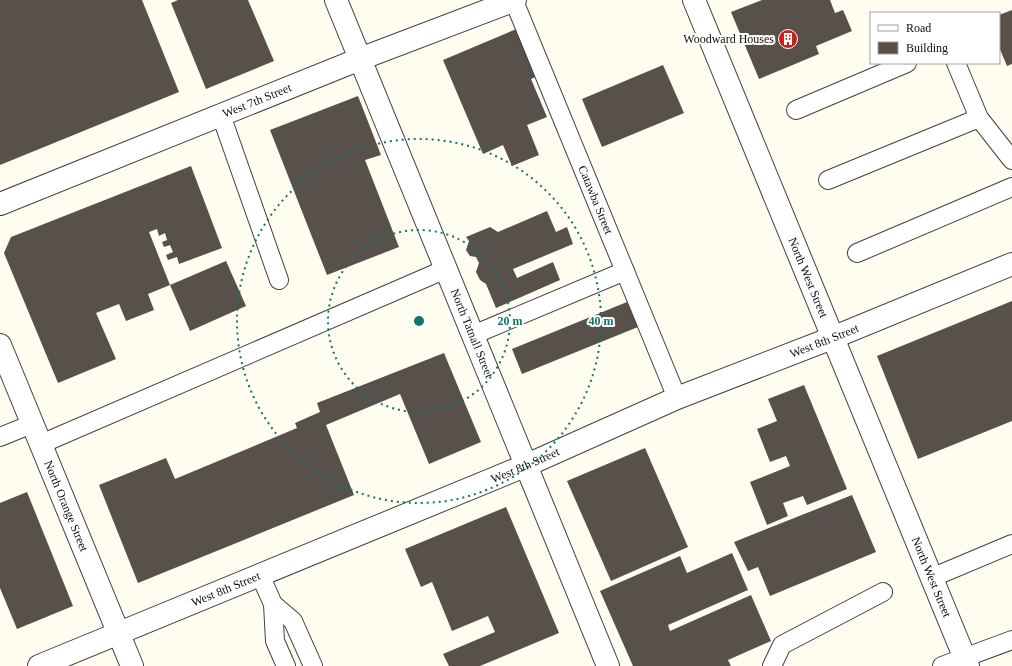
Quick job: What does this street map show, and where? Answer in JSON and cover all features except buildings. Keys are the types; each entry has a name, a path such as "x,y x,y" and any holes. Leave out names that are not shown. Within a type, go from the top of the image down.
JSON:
{"street":[{"name":"North Tatnall Street","path":"336,0 608,666"},
{"name":"West 7th Street","path":"0,204 360,59 515,0"},
{"name":"North West Street","path":"694,0 966,662"},
{"name":"West 8th Street","path":"39,666 527,465 677,398 832,338 1012,264"},
{"name":"North Orange Street","path":"0,345 132,666"}],"lane":[{"name":"Catawba Street","path":"515,0 677,398"},
{"path":"796,110 905,64"},
{"path":"956,64 979,118 1012,160"},
{"path":"221,115 279,280"},
{"path":"828,180 979,118"},
{"path":"857,252 1012,187"},
{"path":"41,444 446,269"},
{"path":"473,335 624,270"},
{"path":"0,437 32,424"},
{"path":"931,578 1012,544"},
{"path":"260,576 273,604 275,640 286,666"},
{"path":"772,666 782,646 883,592"},
{"path":"273,604 293,621 313,666"},
{"path":"942,666 966,662 1012,640"}],"place":[{"name":"Woodward Houses","path":"788,39"}]}
